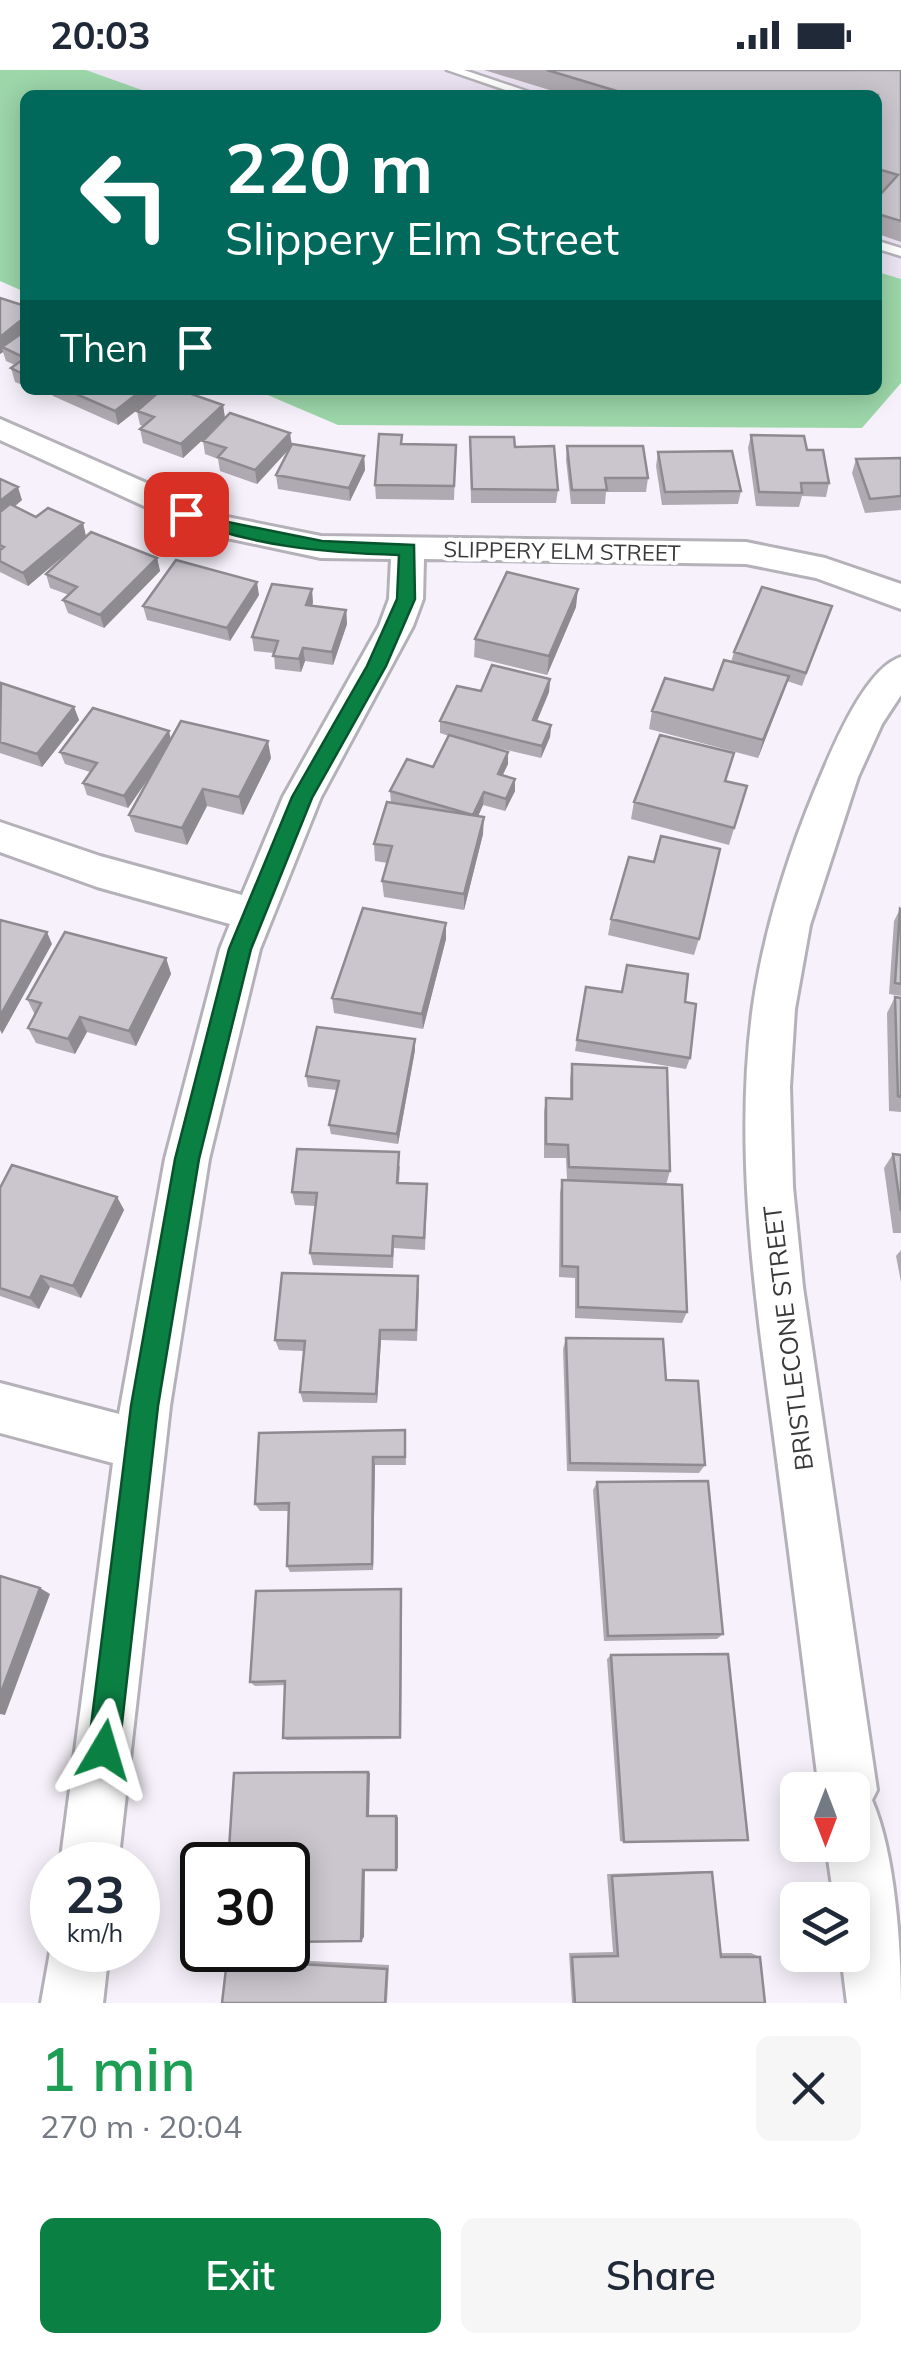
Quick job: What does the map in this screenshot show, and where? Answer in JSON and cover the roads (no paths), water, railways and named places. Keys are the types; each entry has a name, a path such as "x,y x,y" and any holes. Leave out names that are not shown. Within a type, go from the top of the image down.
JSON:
{"street":[{"name":"SLIPPERY ELM STREET","path":"0,428 214,525 322,547 746,554 797,560 848,574 901,597"},
{"path":"92,1842 141,1445 187,1159 240,949 302,797 396,626 406,599 408,550"},
{"name":"BRISTLECONE STREET","path":"845,1772 779,1294 772,1196 771,1036 788,929 816,836 844,761 882,691 901,670"},
{"path":"0,837 97,871 254,914"},
{"path":"0,1408 141,1445"},
{"path":"858,1862 878,2003"},
{"path":"72,2003 76,1972"}],"lane":[{"path":"453,70 516,90"}]}
